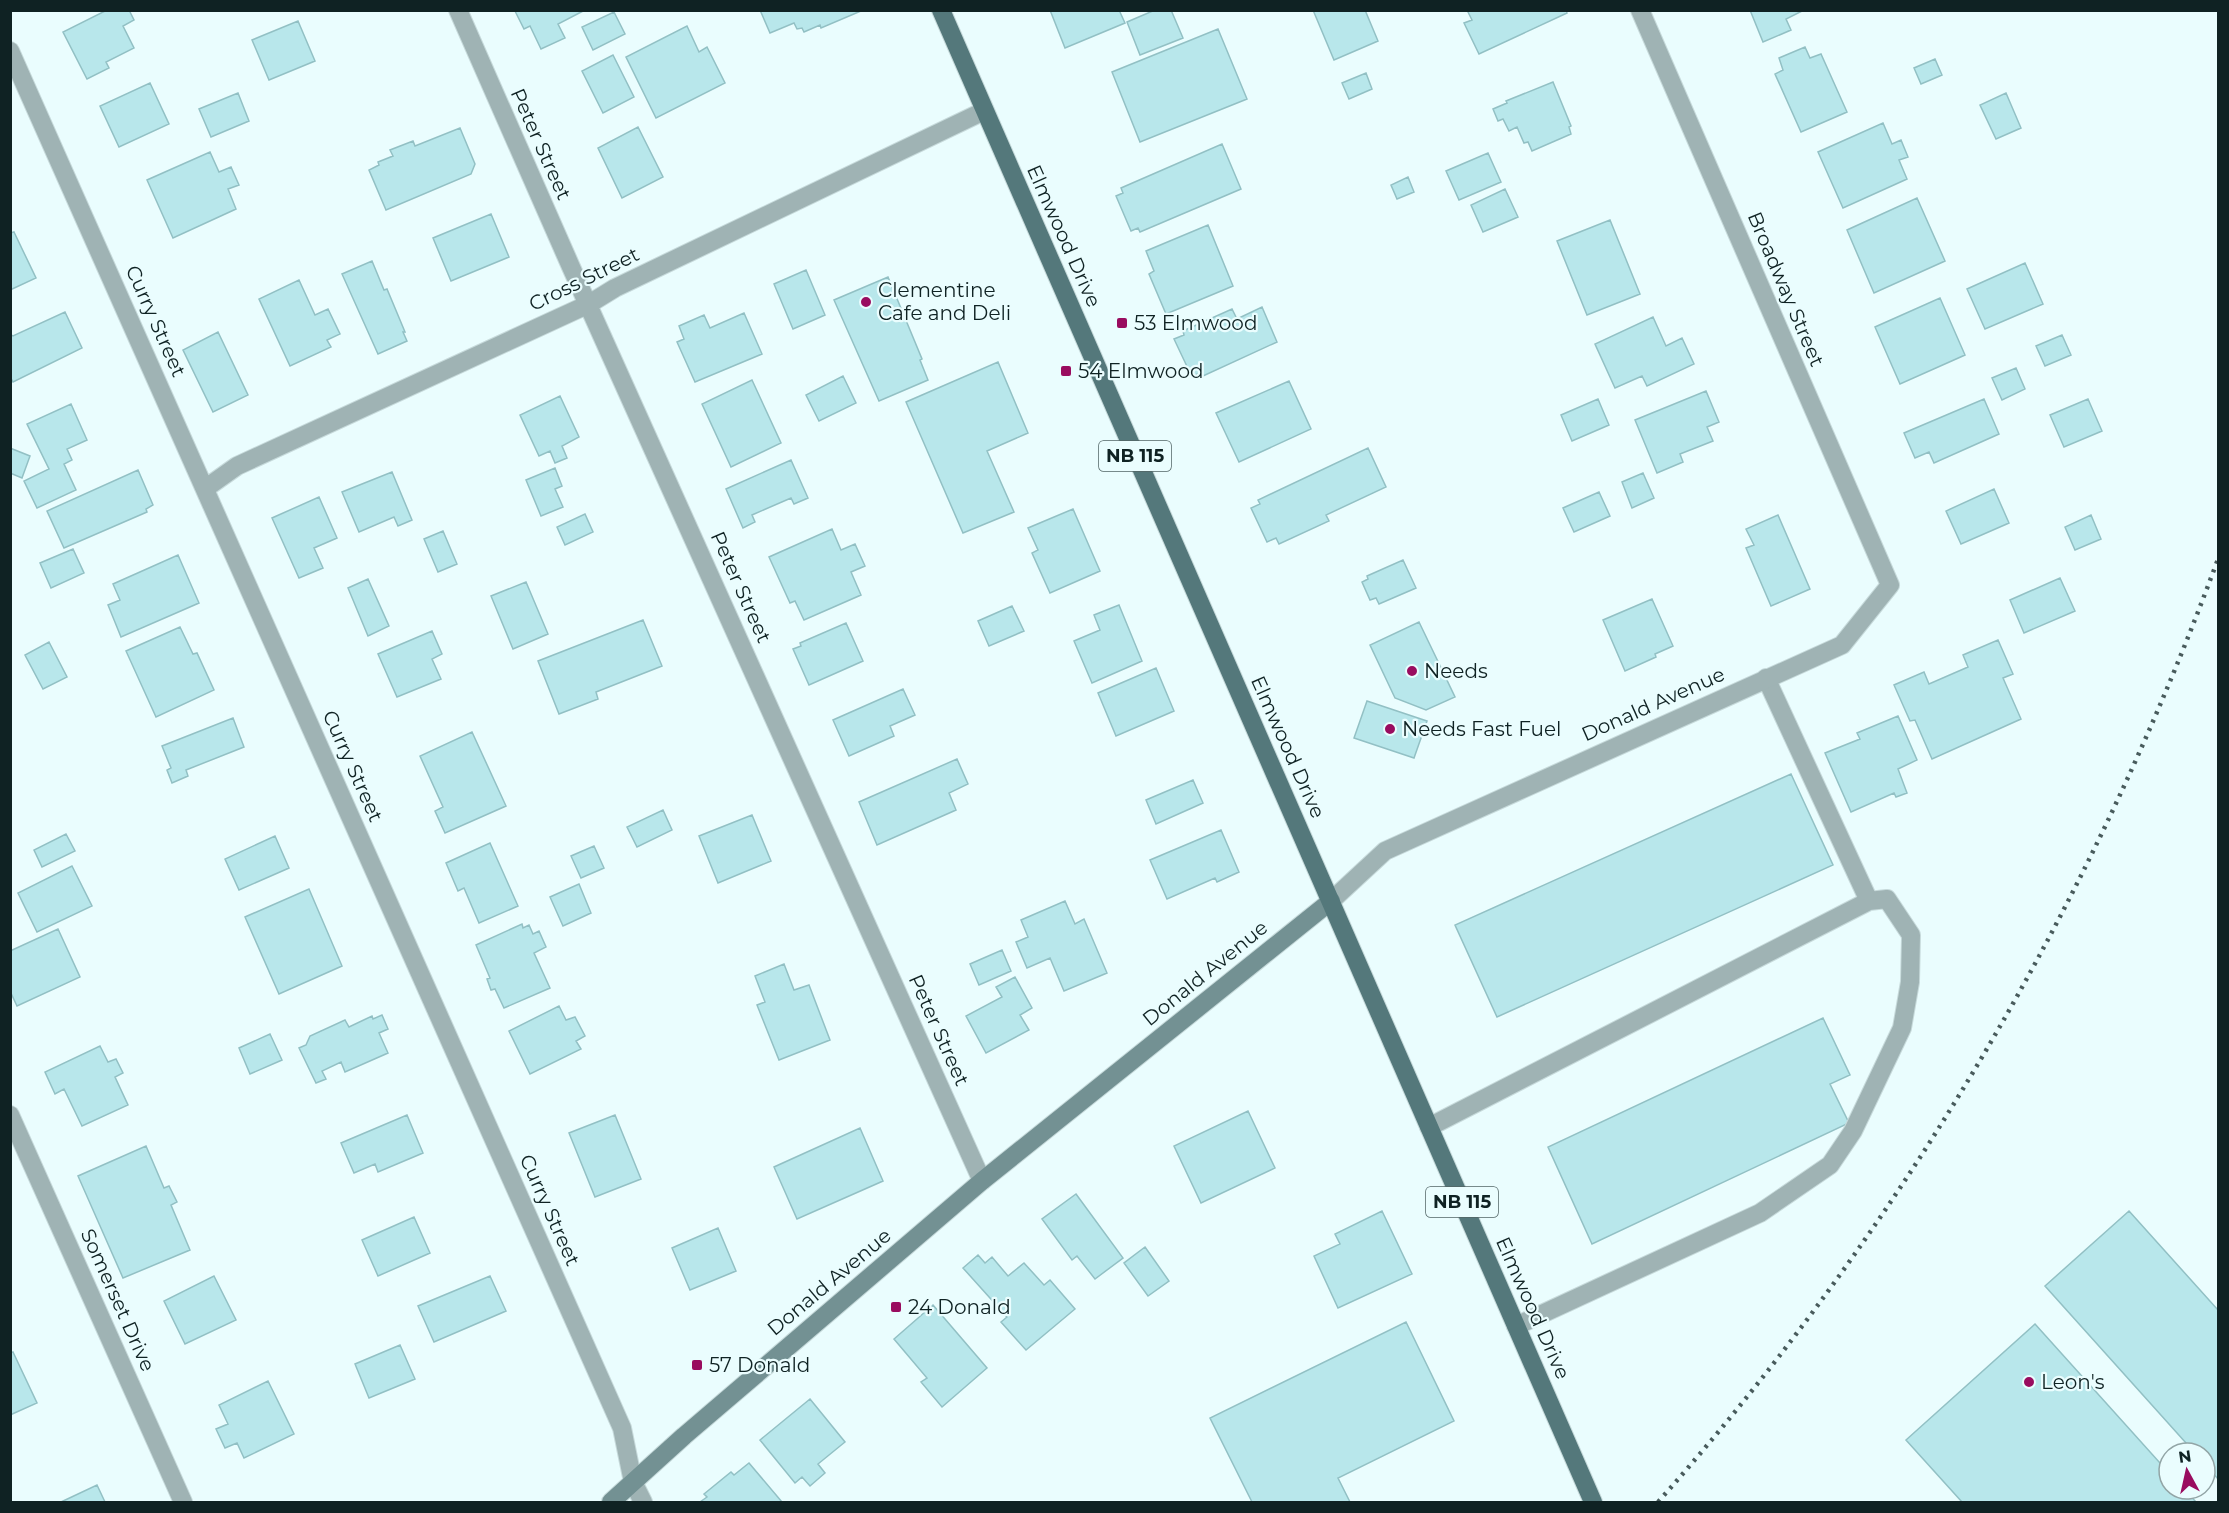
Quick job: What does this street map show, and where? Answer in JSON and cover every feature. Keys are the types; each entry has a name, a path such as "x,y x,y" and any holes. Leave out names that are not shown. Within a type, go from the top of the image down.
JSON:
{"main road":[{"name":"Elmwood Drive","path":"941,10 1593,1503"}],"street":[{"name":"Peter Street","path":"458,10 982,1182"},
{"name":"Broadway Street","path":"1640,10 1890,585"},
{"name":"Curry Street","path":"10,51 622,1428 633,1482 643,1503"},
{"name":"Cross Street","path":"206,488 237,466 589,304 615,288 984,111"},
{"name":"Donald Avenue","path":"611,1503 693,1428 982,1182 1331,901 1385,851 1842,645 1890,585"},
{"path":"1766,678 1869,901"},
{"path":"1429,1127 1869,901 1887,899 1911,935 1910,982 1902,1028 1853,1131 1830,1165 1760,1212 1516,1326"},
{"name":"Somerset Drive","path":"10,1115 183,1503"}],"building":[{"path":"107,10 129,10 134,20 123,26 134,48 106,62 109,68 87,79 63,32"},
{"path":"585,10 558,24 565,38 541,49 530,26 524,29 515,11"},
{"path":"760,10 861,11 821,28 820,25 804,32 802,28 797,29 794,23 770,33"},
{"path":"1050,10 1119,10 1125,23 1065,48"},
{"path":"1155,10 1171,10 1183,38 1140,55 1127,22"},
{"path":"1313,10 1365,10 1378,41 1334,60"},
{"path":"1471,10 1566,10 1567,13 1479,54 1464,23 1472,20 1468,12"},
{"path":"1750,10 1804,10 1786,19 1791,30 1763,42"},
{"path":"614,12 625,34 593,50 582,27"},
{"path":"298,21 315,61 269,80 252,40"},
{"path":"687,26 699,52 707,47 725,83 656,118 626,57"},
{"path":"1218,29 1247,99 1140,142 1112,72"},
{"path":"1805,47 1810,58 1821,54 1847,112 1801,132 1775,74 1783,70 1779,58"},
{"path":"613,55 634,97 603,113 582,71"},
{"path":"1935,59 1942,75 1921,84 1914,68"},
{"path":"1366,73 1372,89 1349,99 1342,83"},
{"path":"1553,82 1571,126 1569,127 1571,134 1532,151 1528,142 1524,143 1517,127 1509,131 1503,119 1498,121 1493,109 1507,103 1506,101"},
{"path":"150,83 169,124 119,147 100,106"},
{"path":"238,93 249,121 211,137 199,109"},
{"path":"2006,93 2021,128 1996,139 1980,105"},
{"path":"1883,123 1892,144 1901,140 1908,157 1899,160 1907,179 1843,208 1818,152"},
{"path":"638,127 663,177 622,198 598,148"},
{"path":"460,128 475,164 471,174 386,210 369,170 379,165 378,162 393,156 390,150 413,141 415,146"},
{"path":"1222,144 1241,189 1140,232 1138,228 1131,231 1116,196 1123,193 1121,188"},
{"path":"210,152 219,172 231,167 239,185 228,189 236,209 173,238 147,180"},
{"path":"1488,153 1501,182 1459,200 1446,171"},
{"path":"1408,177 1414,192 1397,199 1391,185"},
{"path":"1505,189 1518,217 1483,232 1471,205"},
{"path":"1917,198 1945,261 1874,293 1847,230"},
{"path":"491,214 509,257 451,281 433,238"},
{"path":"1610,220 1640,294 1587,315 1557,241"},
{"path":"1208,225 1233,286 1166,314 1149,274 1154,271 1146,251"},
{"path":"14,232 36,278 10,290 10,233"},
{"path":"372,261 384,290 387,289 407,341 378,354 342,274"},
{"path":"2025,263 2043,304 1985,329 1967,289"},
{"path":"806,270 825,315 793,329 774,284"},
{"path":"888,277 922,359 920,360 928,380 879,401 834,300"},
{"path":"299,280 315,315 328,309 340,334 327,340 331,347 290,366 259,299"},
{"path":"1940,298 1965,355 1900,384 1875,327"},
{"path":"1262,307 1277,342 1203,376 1201,372 1192,377 1174,339 1184,335 1183,331 1232,309 1237,319"},
{"path":"65,312 82,348 13,382 10,377 10,334 13,336"},
{"path":"744,313 762,354 695,382 677,342 684,339 679,326 704,315 710,328"},
{"path":"1653,317 1666,346 1682,338 1694,364 1647,386 1642,376 1615,388 1595,344"},
{"path":"218,332 248,395 213,412 183,350"},
{"path":"2062,335 2071,355 2045,366 2036,346"},
{"path":"998,362 1028,433 987,451 1014,512 963,533 906,402"},
{"path":"2016,368 2025,389 2002,400 1992,378"},
{"path":"843,376 856,403 819,421 806,395"},
{"path":"752,380 781,443 731,467 702,404"},
{"path":"1289,381 1311,429 1239,462 1216,413"},
{"path":"1706,391 1719,422 1707,427 1713,441 1680,454 1683,462 1657,473 1635,420"},
{"path":"560,396 579,437 562,446 567,458 555,463 550,451 539,456 520,415"},
{"path":"1598,399 1609,425 1572,441 1561,415"},
{"path":"1984,399 1999,434 1934,463 1929,452 1915,458 1904,433"},
{"path":"2088,399 2102,431 2064,447 2050,415"},
{"path":"71,404 87,440 67,449 72,460 64,464 76,490 37,508 24,481 49,469 27,424"},
{"path":"10,448 30,456 22,478 10,473"},
{"path":"1368,448 1386,487 1326,515 1329,521 1279,544 1276,538 1267,542 1251,508 1260,504 1258,500"},
{"path":"791,460 808,498 794,504 791,498 752,515 755,522 743,528 726,489"},
{"path":"555,468 562,486 555,489 563,507 541,516 526,480"},
{"path":"138,470 153,505 146,509 147,512 64,548 47,511"},
{"path":"392,472 412,520 398,526 394,517 359,532 342,492"},
{"path":"1643,473 1654,498 1632,508 1622,482"},
{"path":"1994,489 2009,523 1961,544 1946,511"},
{"path":"1599,492 1610,516 1574,532 1563,508"},
{"path":"319,497 337,538 314,548 323,568 299,578 272,518"},
{"path":"1073,509 1100,571 1050,593 1032,553 1038,550 1028,528"},
{"path":"585,514 593,532 565,545 557,527"},
{"path":"1778,515 1810,589 1771,606 1746,548 1754,545 1746,529"},
{"path":"2091,515 2101,539 2075,550 2065,527"},
{"path":"832,529 841,550 855,544 865,566 851,572 861,595 804,620 795,601 790,603 769,557"},
{"path":"443,531 457,564 438,572 424,539"},
{"path":"73,549 84,573 51,588 40,563"},
{"path":"178,555 199,603 121,637 108,605 120,600 113,584"},
{"path":"1403,560 1416,588 1379,604 1376,598 1370,600 1362,582 1368,579 1367,576"},
{"path":"2060,578 2075,611 2024,633 2010,600"},
{"path":"368,579 389,626 368,636 348,588"},
{"path":"526,582 548,634 513,649 491,596"},
{"path":"1652,599 1673,646 1655,654 1656,657 1625,671 1603,620"},
{"path":"1119,605 1142,661 1092,683 1074,641 1100,630 1094,615"},
{"path":"1012,606 1024,631 989,646 978,621"},
{"path":"643,620 662,666 596,692 598,699 559,714 538,661"},
{"name":"Needs","path":"1419,622 1455,697 1426,710 1395,698 1370,645"},
{"path":"846,623 863,661 809,685 793,649 801,646 800,643"},
{"path":"180,627 193,654 197,653 214,690 156,717 126,651"},
{"path":"432,631 442,654 432,659 441,679 397,697 378,654"},
{"path":"1998,640 2013,674 2003,678 2021,719 1932,759 1915,720 1910,721 1894,685 1924,672 1929,684 1968,667 1963,655"},
{"path":"49,642 67,677 43,689 25,655"},
{"path":"1156,668 1174,711 1116,736 1098,693"},
{"path":"903,689 915,715 890,726 894,736 849,756 833,720"},
{"name":"Needs Fast Fuel","path":"1367,701 1427,721 1414,758 1354,738"},
{"path":"1898,716 1917,760 1898,769 1907,793 1896,797 1894,793 1851,812 1825,753 1860,739 1857,733"},
{"path":"233,718 244,747 186,770 188,776 172,783 167,770 171,768 162,746"},
{"path":"472,732 506,806 445,833 435,811 443,807 420,756"},
{"path":"957,759 968,784 949,793 956,810 877,845 859,802"},
{"path":"1791,774 1833,865 1497,1017 1455,925"},
{"path":"1193,780 1203,803 1156,824 1146,800"},
{"path":"663,810 672,830 637,847 627,827"},
{"path":"752,815 771,861 718,883 699,836"},
{"path":"1221,830 1239,872 1217,882 1215,878 1167,899 1150,860"},
{"path":"66,834 75,851 42,867 34,850"},
{"path":"275,836 289,868 239,890 225,859"},
{"path":"490,843 518,906 479,923 464,888 458,891 446,863"},
{"path":"594,846 604,868 581,878 571,856"},
{"path":"72,866 92,906 37,932 18,893"},
{"path":"579,884 591,913 563,926 550,897"},
{"path":"309,889 342,966 279,994 245,917"},
{"path":"1065,901 1075,924 1084,919 1107,973 1064,991 1050,958 1027,968 1016,942 1028,937 1021,920"},
{"path":"522,924 523,928 529,925 533,934 539,931 546,947 534,953 550,988 504,1008 495,989 491,990 487,979 490,978 476,945"},
{"path":"58,929 80,977 17,1006 10,991 10,951"},
{"path":"1002,950 1011,971 979,985 970,964"},
{"path":"784,964 794,990 809,985 830,1040 779,1060 757,1005 765,1002 755,976"},
{"path":"1015,977 1032,1008 1020,1015 1029,1030 986,1053 966,1016 1002,997 996,987"},
{"path":"559,1006 566,1020 575,1017 585,1036 576,1041 581,1049 530,1074 509,1031"},
{"path":"382,1015 388,1029 379,1033 388,1053 345,1072 341,1062 322,1071 326,1079 316,1083 299,1048 306,1045 310,1036 345,1020 349,1027 372,1016 373,1019"},
{"path":"1823,1018 1850,1075 1830,1084 1849,1123 1592,1244 1548,1147"},
{"path":"270,1034 282,1060 250,1074 239,1048"},
{"path":"100,1046 108,1062 116,1059 123,1073 115,1077 128,1105 82,1126 64,1089 55,1094 45,1072"},
{"path":"1248,1111 1275,1168 1201,1203 1174,1146"},
{"path":"407,1115 423,1153 378,1172 375,1164 354,1173 341,1143"},
{"path":"615,1115 641,1179 595,1197 569,1133"},
{"path":"860,1128 883,1181 797,1219 774,1167"},
{"path":"146,1146 164,1188 169,1186 177,1202 171,1205 190,1250 123,1278 78,1176"},
{"path":"1076,1194 1123,1258 1095,1279 1077,1256 1072,1260 1042,1219"},
{"path":"1382,1211 1412,1274 1338,1308 1314,1256 1340,1244 1335,1234"},
{"path":"2129,1211 2218,1310 2218,1479 2217,1441 2184,1441 2045,1286"},
{"path":"414,1217 430,1253 378,1276 362,1240"},
{"path":"718,1228 736,1271 690,1290 672,1248"},
{"path":"1145,1247 1169,1281 1148,1296 1124,1263"},
{"path":"978,1255 985,1263 992,1257 1008,1276 1024,1263 1044,1285 1050,1280 1075,1309 1026,1350 1001,1322 1007,1317 963,1268"},
{"path":"214,1276 236,1320 185,1344 164,1301"},
{"path":"490,1276 506,1311 434,1342 418,1306"},
{"path":"933,1305 987,1368 942,1407 921,1382 927,1378 894,1339"},
{"path":"1406,1322 1454,1421 1338,1478 1350,1502 1252,1502 1210,1418"},
{"name":"Leon's","path":"2035,1324 2157,1460 2157,1501 2196,1502 1962,1502 1906,1440"},
{"path":"400,1345 415,1379 369,1398 355,1364"},
{"path":"13,1352 37,1403 10,1415 10,1353"},
{"path":"268,1381 294,1434 244,1458 237,1443 225,1448 216,1429 228,1424 219,1405"},
{"path":"810,1399 845,1442 818,1464 825,1473 810,1486 802,1477 795,1483 760,1440"},
{"path":"749,1463 782,1502 700,1502 707,1497 704,1494 731,1472 734,1475"},
{"path":"97,1485 105,1502 61,1502"}],"railway":[{"path":"1658,1502 1747,1397 1831,1287 1909,1174 1982,1057 2050,936 2111,813 2168,687 2218,559"}],"place":[{"name":"Clementine Cafe and Deli","path":"866,302"},
{"name":"53 Elmwood","path":"1122,323"},
{"name":"54 Elmwood","path":"1066,371"},
{"name":"Needs","path":"1412,671"},
{"name":"Needs Fast Fuel","path":"1390,729"},
{"name":"24 Donald","path":"896,1307"},
{"name":"57 Donald","path":"697,1365"},
{"name":"Leon's","path":"2029,1382"}]}
